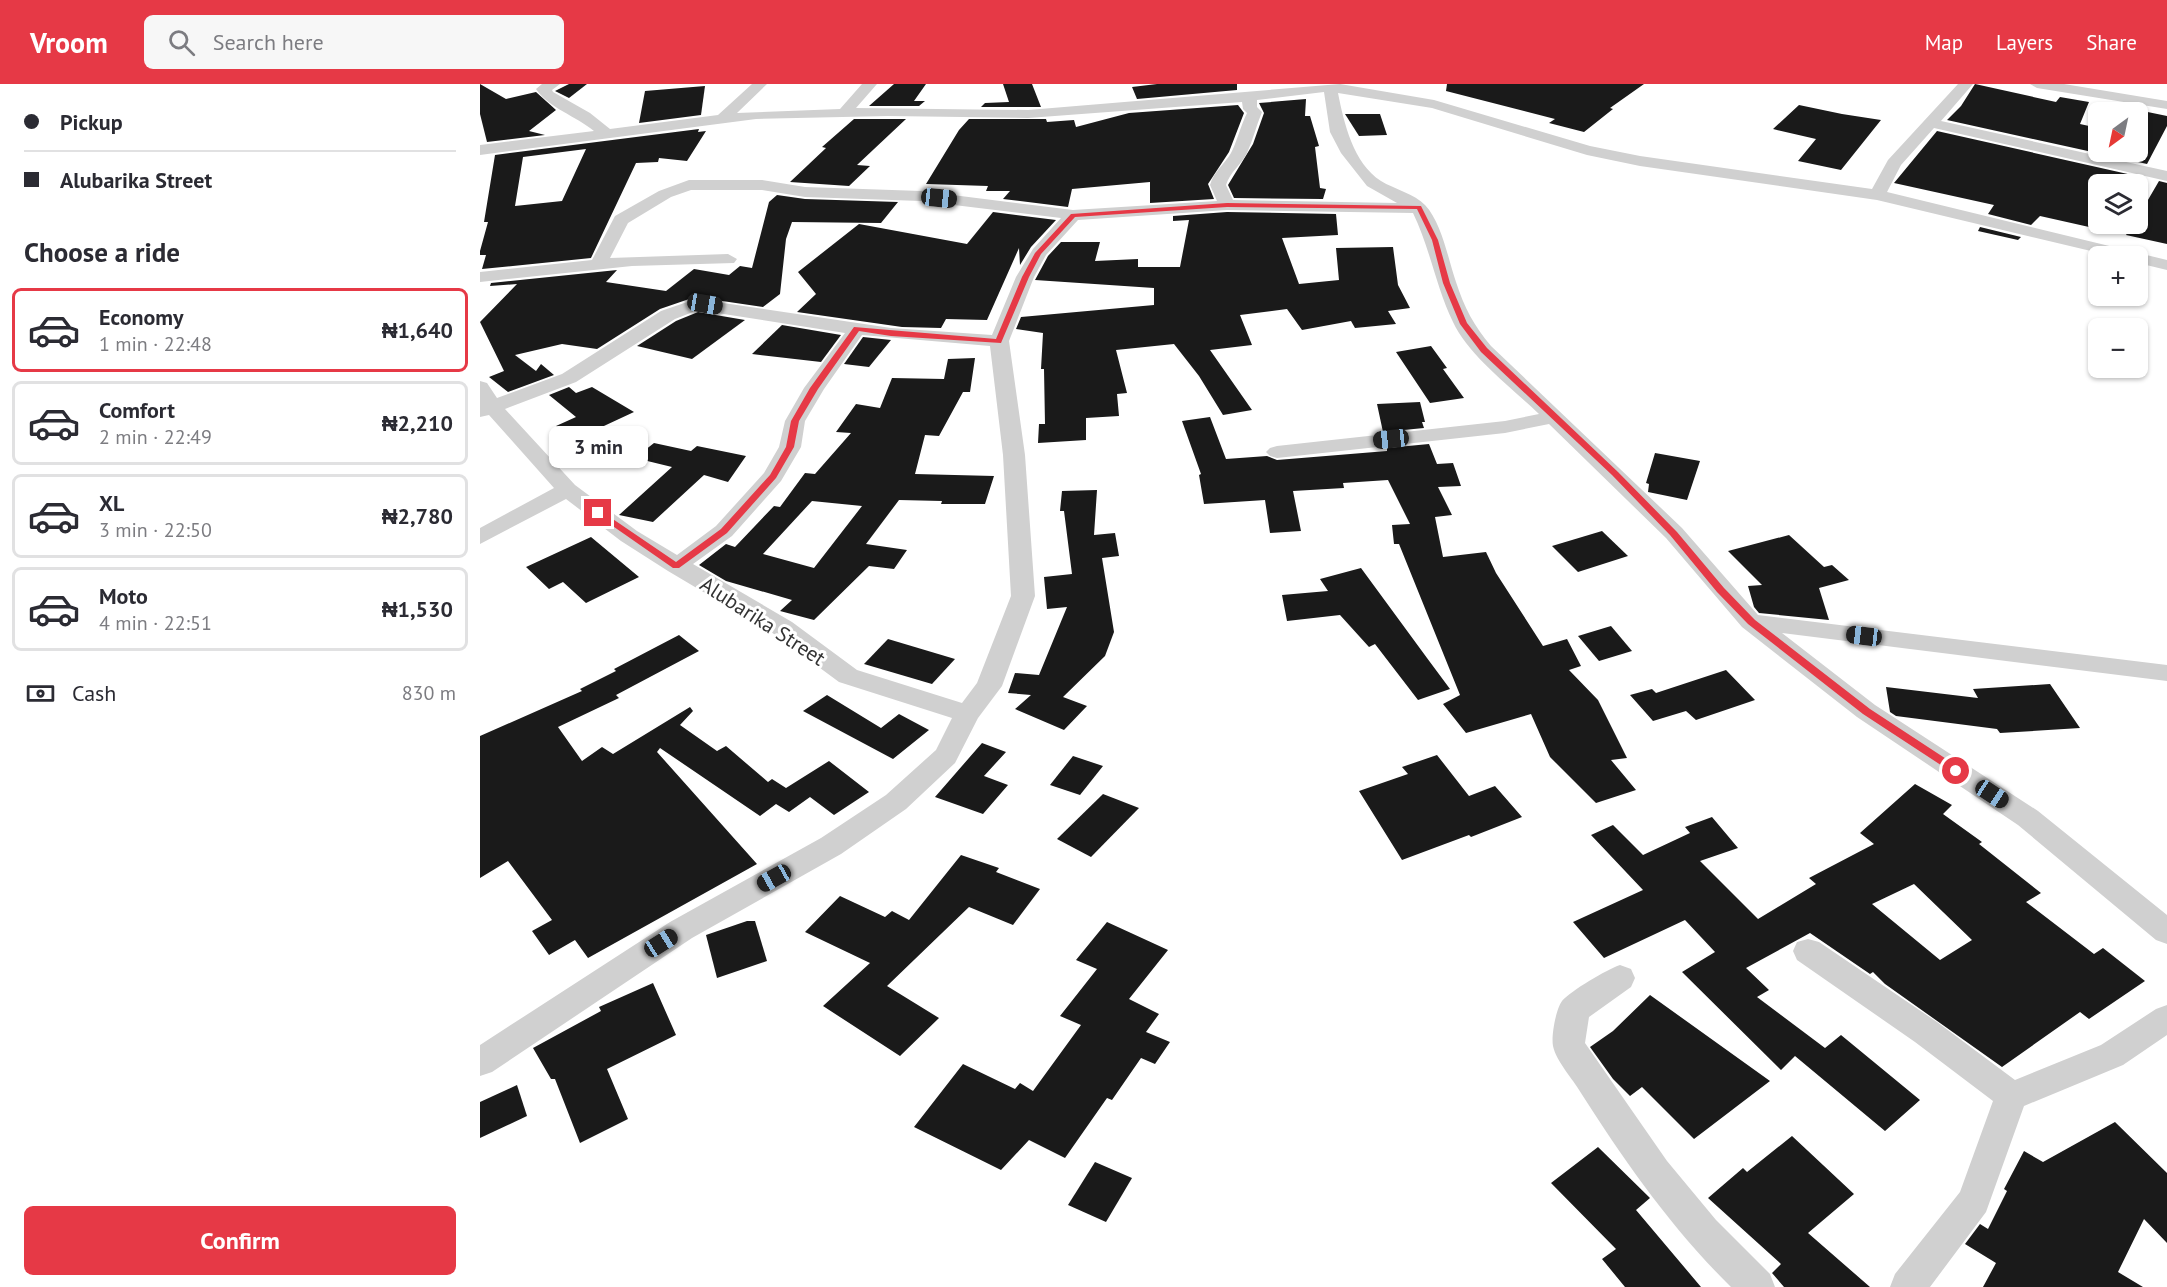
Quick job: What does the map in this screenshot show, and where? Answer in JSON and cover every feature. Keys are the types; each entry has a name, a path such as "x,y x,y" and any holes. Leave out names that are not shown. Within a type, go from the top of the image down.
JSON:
{"street":[{"path":"553,84 543,89 548,95 585,116 606,133"},
{"path":"724,117 760,84"},
{"path":"845,112 870,84"},
{"path":"1878,195 1894,163 1966,84"},
{"path":"2037,84 2167,105"},
{"path":"480,150 724,117 845,112 1028,114 1253,96 1332,86 1434,104 1523,133 1640,161 1878,195 2090,246"},
{"path":"1332,86 1338,132 1349,153 1373,183 1419,208 1435,240 1447,283 1463,324 1484,350 1674,533 1751,622 1866,711 2028,818 2167,932"},
{"path":"1227,205 1218,185 1221,175 1239,153 1244,134 1253,122 1255,112 1250,108 1250,102 1253,96"},
{"path":"1931,123 2167,176"},
{"path":"598,265 621,220 665,194 689,185 762,185 805,192 921,196 1073,215 1227,205 1419,208"},
{"path":"480,1062 681,930 831,846 896,802 946,756 967,714 989,686 1023,596 1014,455 999,341 1025,277 1039,253 1073,215"},
{"path":"480,277 632,261 728,259"},
{"path":"2148,260 2167,265"},
{"path":"487,409 569,378 668,315 696,304 891,334 999,341"},
{"path":"676,566 724,531 773,476 790,447 795,421 814,388 857,329"},
{"name":"Alubarika Street","path":"480,387 487,409 567,490 676,566 783,628 848,676 967,714"},
{"path":"1277,452 1505,427 1555,417"},
{"path":"480,537 567,490"},
{"path":"1751,622 2167,673"},
{"path":"1809,951 1926,1032 2011,1096"},
{"path":"1620,978 1574,1010 1569,1045 1621,1129 1723,1257 1756,1287"},
{"path":"1908,1287 1974,1201 2011,1096 2112,1055 2167,1018"}],"building":[{"path":"480,84 506,99 536,92 556,110 529,131 545,135 487,142 480,114"},
{"path":"569,84 587,84 569,98 555,91"},
{"path":"894,84 926,84 914,101 925,101 919,106 869,106"},
{"path":"1003,84 1032,84 1041,107 981,107 985,103 1009,102"},
{"path":"1157,84 1237,84 1237,90 1137,99 1132,87"},
{"path":"1447,84 1644,84 1610,108 1613,109 1584,132 1549,123 1555,119 1446,91"},
{"path":"1975,84 2056,102 2060,97 2089,102 2080,124 2088,126 2088,151 1947,120 1961,106"},
{"path":"705,86 701,115 639,123 645,91"},
{"path":"1306,99 1305,116 1310,116 1319,146 1315,147 1320,188 1326,189 1323,199 1234,198 1228,185 1253,144 1264,113 1259,103"},
{"path":"1238,105 1244,113 1229,152 1208,184 1214,199 1150,203 1150,182 1072,189 1068,207 1003,199 1010,191 986,191 988,186 926,184 959,130 969,119 1046,119 1047,122 1074,120 1076,127 1129,113"},
{"path":"1799,105 1881,120 1841,170 1798,161 1816,139 1773,129"},
{"path":"2148,112 2167,116 2167,126 2147,164 2138,162 2148,162"},
{"path":"1345,114 1380,114 1387,135 1359,136"},
{"path":"854,119 906,119 857,165 870,166 849,186 790,182 826,148 822,147"},
{"path":"699,129 698,132 706,131 687,161 659,158 658,162 636,163 591,258 482,269 486,255 480,255 480,251 488,222 484,222 495,155","holes":["586,149 562,201 515,206 523,157"]},
{"path":"1937,131 2128,174 2088,174 2088,227 2040,216 2031,225 1988,214 1994,205 1894,183"},
{"path":"2159,181 2167,183 2167,244 2126,235 2148,234 2148,200"},
{"path":"777,195 805,199 898,202 881,223 792,222 786,239 780,294 763,307 695,297 660,309 597,349 562,344 515,355 536,371 541,364 554,375 508,392 489,377 504,371 480,322 517,284 490,286 491,283 617,270 606,282 666,291 694,269 729,275 740,266 752,268 769,202"},
{"path":"993,212 1056,220 1031,247 1020,265 1019,248 987,320 946,319 941,328 902,327 797,312 816,294 798,272 859,224 967,244"},
{"path":"1227,212 1336,214 1338,235 1282,238 1299,284 1339,280 1336,248 1393,247 1398,285 1410,308 1388,311 1396,324 1355,328 1351,321 1302,330 1287,309 1240,315 1252,345 1210,350 1252,410 1223,415 1199,376 1174,344 1116,350 1127,393 1117,394 1119,416 1086,418 1086,440 1038,443 1039,424 1045,424 1044,369 1041,369 1043,333 1016,329 1021,317 1154,305 1154,288 1035,280 1048,256 1061,242 1100,242 1095,261 1138,259 1138,267 1180,267 1189,220 1173,221 1173,216"},
{"path":"1980,227 2021,237 2018,240 1978,231"},
{"path":"698,312 745,320 692,359 637,346 676,321"},
{"path":"782,325 841,335 821,362 752,354"},
{"path":"863,337 891,340 869,367 844,364"},
{"path":"1431,346 1447,368 1443,369 1464,398 1430,403 1396,352"},
{"path":"975,358 970,392 963,392 939,436 925,435 915,474 994,476 985,504 941,504 942,501 899,500 866,544 907,550 894,569 869,566 814,620 780,611 792,600 726,581 699,565 726,544 735,547 774,506 780,507 805,473 815,474 851,433 836,432 856,404 880,408 892,378 944,379 948,359","holes":["812,501 862,506 814,568 763,554"]},
{"path":"569,387 576,393 592,387 634,412 576,439 556,426 576,417 549,395"},
{"path":"1420,402 1425,422 1422,422 1424,428 1383,432 1377,404"},
{"path":"1210,417 1226,459 1267,456 1277,460 1387,451 1387,448 1429,444 1437,464 1453,463 1461,486 1438,487 1452,515 1435,517 1443,557 1486,552 1496,573 1543,646 1567,639 1581,666 1569,670 1598,700 1627,758 1611,760 1636,790 1596,803 1550,757 1531,714 1466,733 1443,704 1460,695 1399,544 1394,544 1392,525 1410,524 1388,480 1343,483 1344,488 1293,491 1301,531 1270,533 1265,500 1204,504 1199,475 1201,474 1182,421"},
{"path":"654,443 691,451 697,446 746,456 728,482 704,475 653,522 619,515 672,467 635,458"},
{"path":"1655,453 1700,461 1687,500 1648,492 1649,484 1646,483"},
{"path":"1097,490 1094,535 1115,533 1119,556 1102,558 1114,632 1105,656 1063,697 1087,706 1064,730 1015,709 1031,695 1008,693 1015,673 1039,675 1067,607 1047,609 1044,577 1072,574 1064,511 1060,511 1062,491"},
{"path":"1602,531 1628,556 1578,572 1552,546"},
{"path":"1789,535 1824,567 1832,565 1849,580 1819,588 1829,620 1759,613 1754,607 1748,586 1762,585 1728,551"},
{"path":"591,537 639,577 586,603 563,582 549,589 526,567"},
{"path":"1361,568 1450,689 1418,700 1375,644 1369,647 1340,615 1287,621 1282,595 1328,591 1320,579"},
{"path":"1611,626 1632,651 1599,661 1578,636"},
{"path":"679,635 699,651 616,695 619,698 558,727 582,761 602,747 613,754 690,707 693,711 680,725 717,751 726,746 768,782 772,779 786,788 829,761 869,792 834,815 810,797 789,812 776,804 760,816 660,748 657,752 757,864 588,958 575,940 549,955 532,931 552,920 508,861 480,878 480,736 582,691 580,689 616,671 614,669"},
{"path":"888,639 955,659 932,684 864,664"},
{"path":"1726,670 1755,700 1696,720 1686,711 1653,721 1630,695 1652,689 1656,693"},
{"path":"2050,684 2080,728 2000,733 1997,729 1896,716 1890,712 1886,687 1978,698 1973,689"},
{"path":"827,695 881,728 899,714 929,730 893,759 803,711"},
{"path":"982,743 1006,752 984,776 1008,785 983,814 935,797"},
{"path":"1437,755 1469,796 1495,786 1522,817 1402,860 1359,791 1408,774 1402,767"},
{"path":"1073,756 1103,766 1080,795 1050,785"},
{"path":"1915,784 1952,805 1943,814 1982,842 1979,844 2041,893 2026,902 2094,954 2103,948 2145,981 2089,1019 2080,1012 2002,1067 1885,984 1873,972 1870,974 1810,933 1746,968 1769,990 1757,997 1825,1048 1841,1035 1920,1100 1885,1131 1795,1056 1781,1070 1682,972 1715,952 1685,920 1604,958 1573,922 1643,890 1591,835 1613,825 1643,855 1690,833 1685,827 1712,817 1738,848 1700,861 1758,919 1816,884 1809,878 1874,844 1860,833","holes":["1914,884 1972,940 1940,960 1872,904"]},
{"path":"1103,794 1139,808 1091,857 1057,839"},
{"path":"961,855 999,868 996,872 1040,889 1013,925 969,907 887,986 939,1018 900,1056 823,1006 870,963 805,932 840,896 885,917 892,911 909,920"},
{"path":"747,921 755,921 767,961 717,978 706,935"},
{"path":"1107,922 1168,950 1129,999 1159,1014 1146,1032 1170,1042 1155,1064 1141,1058 1112,1100 1107,1098 1065,1158 1029,1140 1001,1170 914,1127 963,1064 1015,1089 1020,1083 1033,1091 1081,1025 1060,1016 1097,969 1076,960"},
{"path":"653,983 676,1035 607,1069 628,1119 580,1143 555,1079 551,1079 533,1048 601,1011 599,1007"},
{"path":"1650,995 1770,1081 1694,1139 1642,1087 1630,1096 1613,1079 1590,1047 1613,1031"},
{"path":"517,1085 527,1116 480,1138 480,1102"},
{"path":"2115,1122 2167,1173 2167,1243 2144,1219 2118,1272 2143,1287 1983,1287 1996,1263 1965,1244 1980,1224 1988,1229 2007,1191 2004,1189 2024,1151 2043,1162"},
{"path":"1792,1136 1854,1194 1808,1233 1870,1287 1784,1287 1772,1273 1781,1264 1708,1198 1743,1168 1747,1172"},
{"path":"1598,1147 1650,1198 1636,1210 1701,1287 1625,1287 1602,1259 1616,1249 1551,1183"},
{"path":"1095,1162 1132,1178 1106,1222 1068,1205"}],"route":[{"path":"598,513 676,566 724,531 773,476 790,447 795,421 814,388 857,329 891,334 999,341 1025,277 1039,253 1073,215 1227,205 1419,208 1435,240 1447,283 1463,324 1484,350 1615,473 1674,533 1751,622 1866,711 1956,771"}]}
